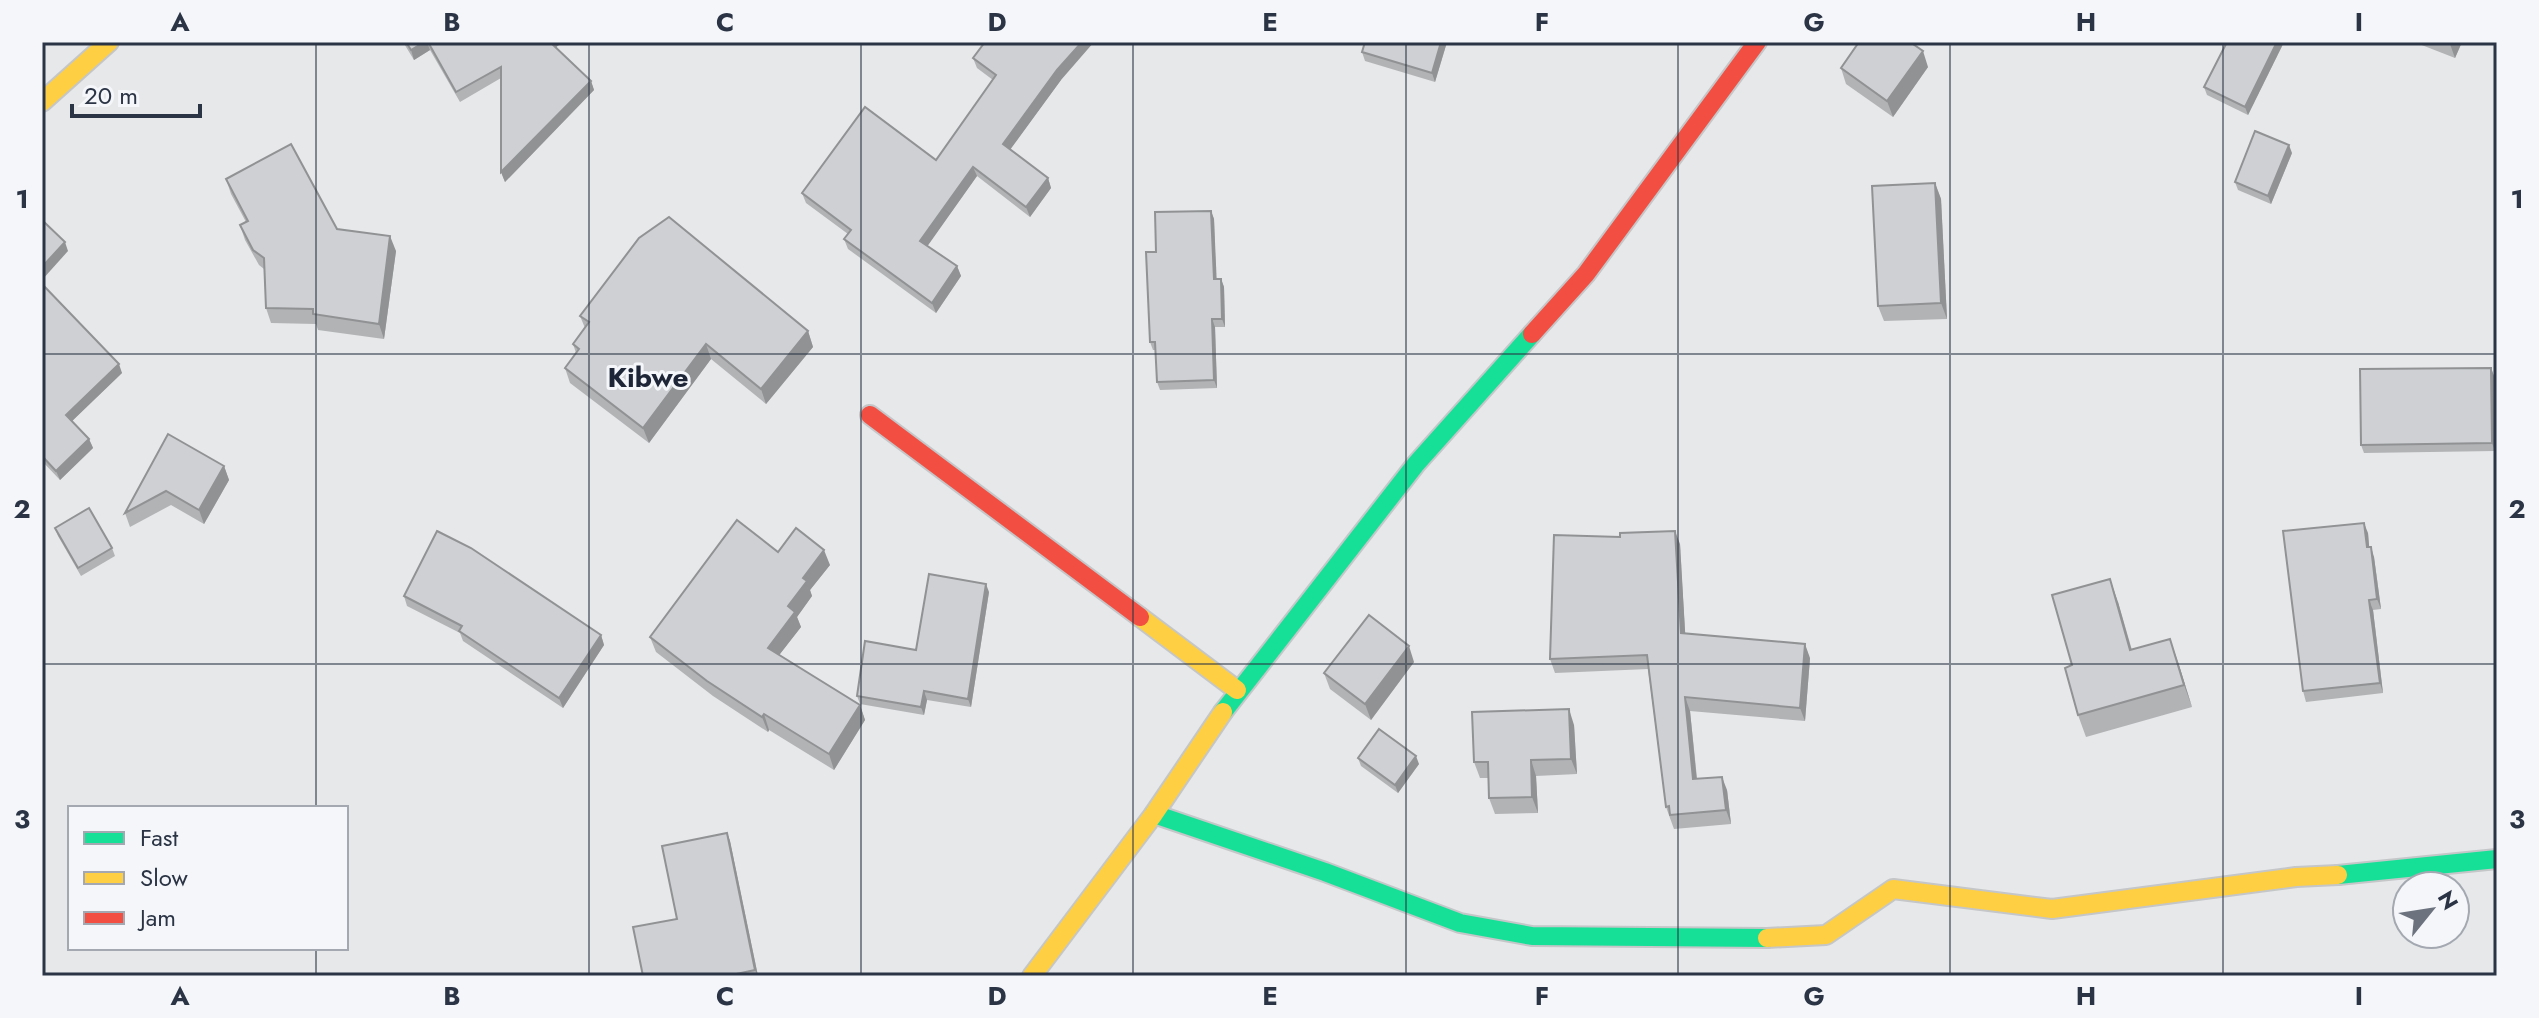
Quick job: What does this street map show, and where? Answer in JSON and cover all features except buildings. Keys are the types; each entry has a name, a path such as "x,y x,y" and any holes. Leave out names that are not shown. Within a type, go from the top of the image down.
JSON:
{"street":[{"path":"42,102 109,42"},
{"path":"1032,976 1154,814 1237,690 1416,464 1586,274 1757,42"},
{"path":"870,415 1237,690"},
{"path":"1154,814 1325,872 1460,923 1532,936 1757,938 1826,935 1893,889 2052,909 2296,877 2385,872 2497,859"}],"traffic: fast":[{"path":"1223,712 1416,464 1532,334"},
{"path":"1154,814 1325,872 1460,923 1532,936 1767,938"},
{"path":"2338,875 2497,859"}],"traffic: slow":[{"path":"42,102 109,42"},
{"path":"1140,617 1237,690"},
{"path":"1032,976 1154,814 1223,712"},
{"path":"1767,938 1826,935 1893,889 2052,909 2296,877 2338,875"}],"traffic: jam":[{"path":"1532,334 1586,274 1757,42"},
{"path":"870,415 1140,617"}],"district":[{"name":"Kibwe","path":"648,377"}]}
